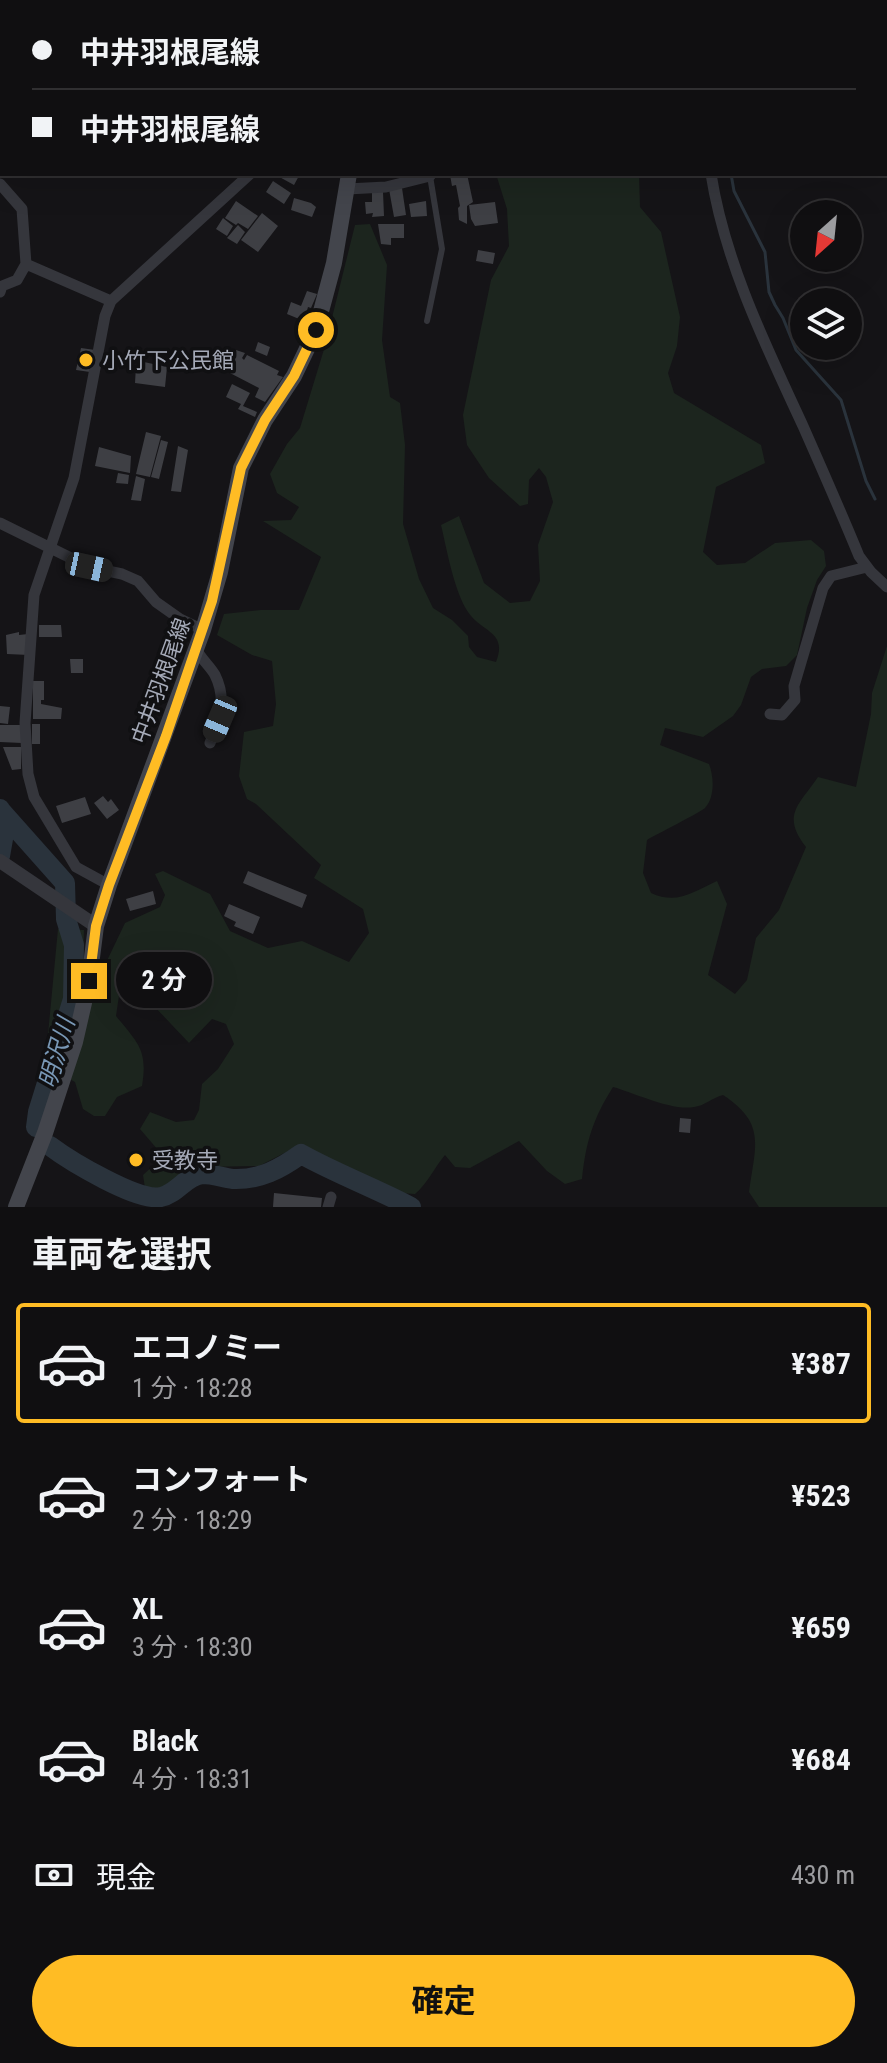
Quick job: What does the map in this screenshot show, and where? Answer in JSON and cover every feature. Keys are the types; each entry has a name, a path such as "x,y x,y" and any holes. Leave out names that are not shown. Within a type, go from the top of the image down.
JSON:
{"main road":[{"name":"中井羽根尾線","path":"16,1207 75,1042 89,981 96,926 109,885 203,630 220,572 241,468 265,420 294,376 316,330 334,263 348,181"}],"street":[{"path":"109,885 76,867 34,797 28,774 25,723 34,595 74,478 105,316 111,301 248,176"},
{"path":"348,181 386,187 430,176"},
{"path":"711,176 715,199 733,256 766,349 859,556 887,587"},
{"path":"0,184 22,209 26,264 17,280 2,286 0,292"},
{"path":"26,264 111,301"},
{"path":"0,523 89,567 138,581 156,602 203,630"},
{"path":"770,714 782,715 795,700 794,686 823,588 831,576 867,567"},
{"path":"196,649 214,674 222,697 220,719 210,743"},
{"path":"0,861 96,926"}],"lane":[{"path":"427,321 442,249 434,176"}],"shaded area":[{"path":"497,176 639,176 640,207 661,232 680,317 677,346 668,373 674,393 761,445 765,463 716,487 703,552 717,565 745,563 775,543 811,540 824,551 826,566 817,580 807,608 797,655 786,666 762,669 751,677 741,705 733,716 703,737 665,728 660,745 709,764 712,793 705,808 647,840 643,873 651,893 669,898 685,896 717,881 727,904 708,975 735,994 747,980 756,938 779,910 806,847 795,826 799,803 818,777 856,787 871,714 872,693 887,646 887,1207 759,1207 749,1192 755,1137 752,1126 737,1106 723,1095 685,1108 613,1087 592,1131 582,1179 565,1184 547,1171 519,1141 470,1168 455,1167 445,1155 415,1194 400,1193 300,1145 259,1166 200,1167 163,1189 145,1188 143,1175 157,1162 158,1150 140,1129 150,1112 176,1122 194,1120 199,1110 202,1084 218,1069 234,1044 226,1024 212,1019 189,1043 132,979 120,989 116,1016 140,1048 144,1064 142,1086 117,1097 105,1116 94,1116 83,1109 75,1082 45,1066 58,929 84,930 83,962 102,971 125,923 160,907 165,895 155,874 163,871 210,894 230,931 268,948 302,941 349,962 369,933 363,909 314,878 321,865 247,799 239,776 244,732 273,726 276,704 272,661 252,655 217,635 224,614 299,610 321,557 263,521 291,520 299,507 277,493 270,474 300,428 325,346 355,225 370,224 387,265 382,340 390,397 400,403 405,445 403,524 419,579 433,608 452,620 468,636 469,647 477,657 496,662 499,644 463,603 441,525 459,516 484,583 510,603 530,601 540,581 538,545 553,502 546,477 539,468 529,480 528,504 520,506 489,478 467,445 463,415 491,280 509,246 507,209"}],"building":[{"path":"278,176 299,176 294,185"},
{"path":"450,176 467,176 473,202 467,206 467,224 459,220 456,185 452,186"},
{"path":"273,181 291,193 284,204 266,192"},
{"path":"402,188 406,215 394,217 389,189"},
{"path":"372,192 383,192 384,216 366,214 365,202 372,202"},
{"path":"294,198 316,207 312,217 291,210"},
{"path":"236,201 258,216 248,229 225,218"},
{"path":"426,201 427,216 411,217 409,204"},
{"path":"495,202 498,223 475,226 469,205"},
{"path":"262,213 278,226 258,252 241,240"},
{"path":"223,218 233,226 227,236 216,229"},
{"path":"378,224 404,224 404,238 391,238 391,245 381,244"},
{"path":"238,225 245,232 237,244 227,238"},
{"path":"478,250 495,253 493,264 476,261"},
{"path":"307,291 317,294 311,308 308,307 304,321 287,314 291,302 301,306"},
{"path":"258,342 270,347 267,356 255,351"},
{"name":"小竹下公民館","path":"81,348 95,350 90,372 76,370"},
{"path":"236,350 245,353 244,360 247,355 279,371 277,375 283,377 265,402 255,397 259,388 230,373 236,363 232,361"},
{"path":"144,362 167,367 165,387 135,383 136,366 143,366"},
{"path":"232,384 250,393 243,406 257,412 255,417 238,409 241,404 226,397"},
{"path":"146,432 161,436 150,477 136,474"},
{"path":"161,440 168,442 159,479 151,477"},
{"path":"178,446 188,450 181,492 171,491"},
{"path":"99,447 131,456 130,473 95,466"},
{"path":"118,473 129,475 128,484 116,483"},
{"path":"136,476 145,479 141,501 131,500"},
{"path":"39,625 61,625 62,637 39,637"},
{"path":"19,632 19,635 28,634 29,655 7,654 6,635"},
{"path":"70,659 83,659 83,673 71,673"},
{"path":"33,681 44,681 44,700 41,704 62,708 61,719 33,719"},
{"path":"0,706 10,707 8,724 0,723"},
{"path":"32,724 40,724 40,744 32,744"},
{"path":"0,725 23,725 22,743 0,742"},
{"path":"3,747 21,747 21,769 12,770"},
{"path":"103,796 108,802 111,799 119,810 107,819 94,803"},
{"path":"85,797 91,814 62,823 56,806"},
{"path":"248,871 307,895 302,908 243,883"},
{"path":"153,891 156,904 130,911 126,899"},
{"path":"229,904 260,917 253,934 234,926 236,922 224,916"},
{"path":"680,1118 691,1119 690,1133 679,1132"},
{"path":"274,1193 322,1198 321,1207 273,1207"}],"waterway":[{"path":"731,176 734,191 765,252 769,292 796,350 841,400 866,481 875,499"},
{"path":"0,809 3,839 0,856"},
{"name":"明沢川","path":"1,811 65,883 66,919 74,945 73,999 36,1127"},
{"name":"明沢川","path":"50,1146 104,1179 150,1197 167,1195 197,1175 233,1179 261,1175 301,1154 411,1207"}],"place":[{"name":"小竹下公民館","path":"86,360"},
{"name":"受教寺","path":"136,1160"}],"route":[{"path":"89,981 96,926 109,885 166,736 212,601 241,468 265,420 294,376 316,330"}]}
